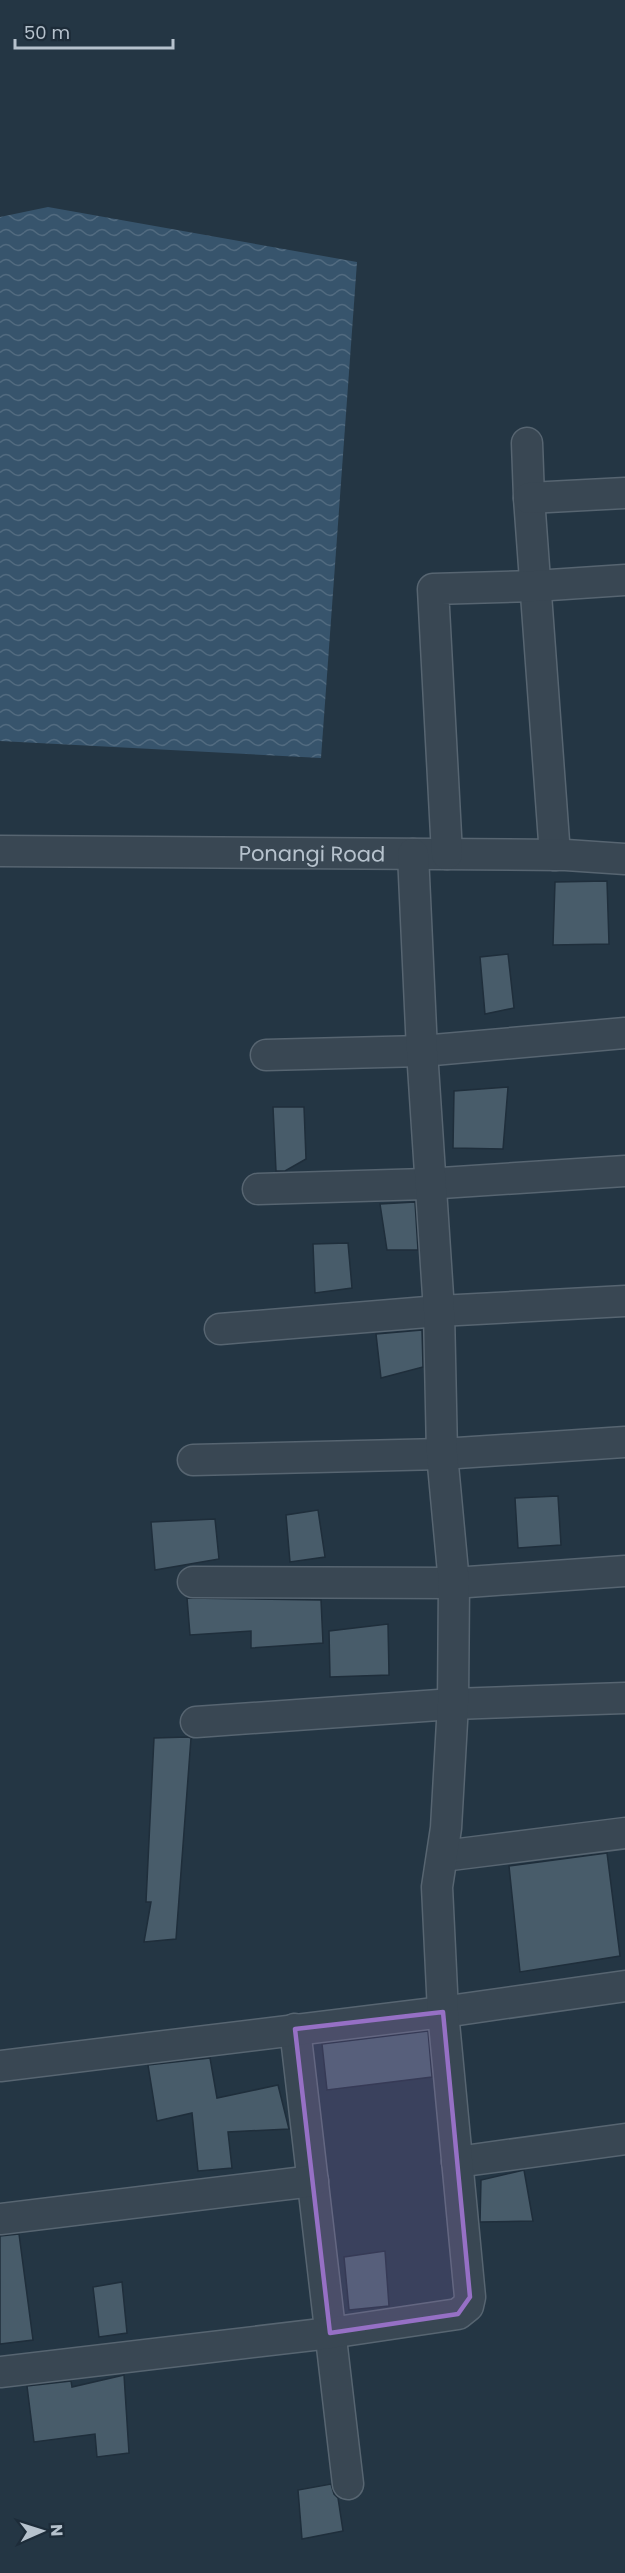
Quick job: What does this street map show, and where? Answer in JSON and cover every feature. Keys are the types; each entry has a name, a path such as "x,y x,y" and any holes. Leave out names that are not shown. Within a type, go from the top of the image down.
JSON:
{"street":[{"path":"527,443 555,855"},
{"path":"529,498 625,493"},
{"path":"447,854 433,590 625,580"},
{"name":"Ponangi Road","path":"0,851 555,855 625,859"},
{"path":"0,2372 330,2333 458,2314 468,2306 470,2297 443,2012 437,1887 443,1856 453,1704 454,1583 442,1454 439,1311 412,854"},
{"path":"266,1055 422,1051 625,1033"},
{"path":"258,1189 430,1184 625,1171"},
{"path":"220,1329 439,1311 625,1301"},
{"path":"193,1460 442,1454 625,1442"},
{"path":"193,1582 454,1583 625,1571"},
{"path":"196,1722 453,1704 625,1698"},
{"path":"443,1856 625,1833"},
{"path":"0,2066 443,2012 625,1986"},
{"path":"295,2029 348,2484"},
{"path":"457,2162 625,2139"},
{"path":"0,2219 313,2181"}],"highlighted area":[{"path":"443,2012 470,2297 458,2314 330,2333 295,2029"}],"water":[{"path":"48,207 357,262 321,758 0,741 0,217"}],"building":[{"path":"607,881 609,944 553,945 555,882"},
{"path":"508,954 514,1008 485,1014 480,957"},
{"path":"508,1087 503,1149 453,1148 454,1091"},
{"path":"273,1107 304,1107 306,1159 285,1171 276,1171"},
{"path":"415,1202 418,1250 387,1250 380,1204"},
{"path":"348,1243 352,1288 315,1293 313,1244"},
{"path":"422,1330 423,1367 381,1378 376,1334"},
{"path":"558,1496 561,1545 518,1548 515,1498"},
{"path":"318,1510 325,1557 290,1562 286,1515"},
{"path":"215,1519 219,1559 155,1570 151,1522"},
{"path":"187,1598 321,1600 323,1643 251,1648 251,1631 190,1635"},
{"path":"388,1624 389,1675 330,1677 329,1631"},
{"path":"154,1738 191,1738 176,1939 144,1942 151,1902 146,1902"},
{"path":"607,1853 620,1956 520,1972 509,1866"},
{"path":"428,2031 432,2077 327,2090 322,2044"},
{"path":"210,2058 217,2098 278,2085 289,2129 228,2132 232,2168 198,2171 192,2113 157,2121 148,2065"},
{"path":"524,2170 533,2221 480,2222 481,2180"},
{"path":"19,2234 33,2340 0,2344 0,2236"},
{"path":"385,2251 389,2306 349,2310 344,2257"},
{"path":"122,2282 127,2333 99,2337 93,2287"},
{"path":"124,2375 129,2453 97,2457 95,2434 34,2442 27,2386 71,2381 72,2387"},
{"path":"331,2484 338,2498 343,2531 302,2539 298,2490"}]}
